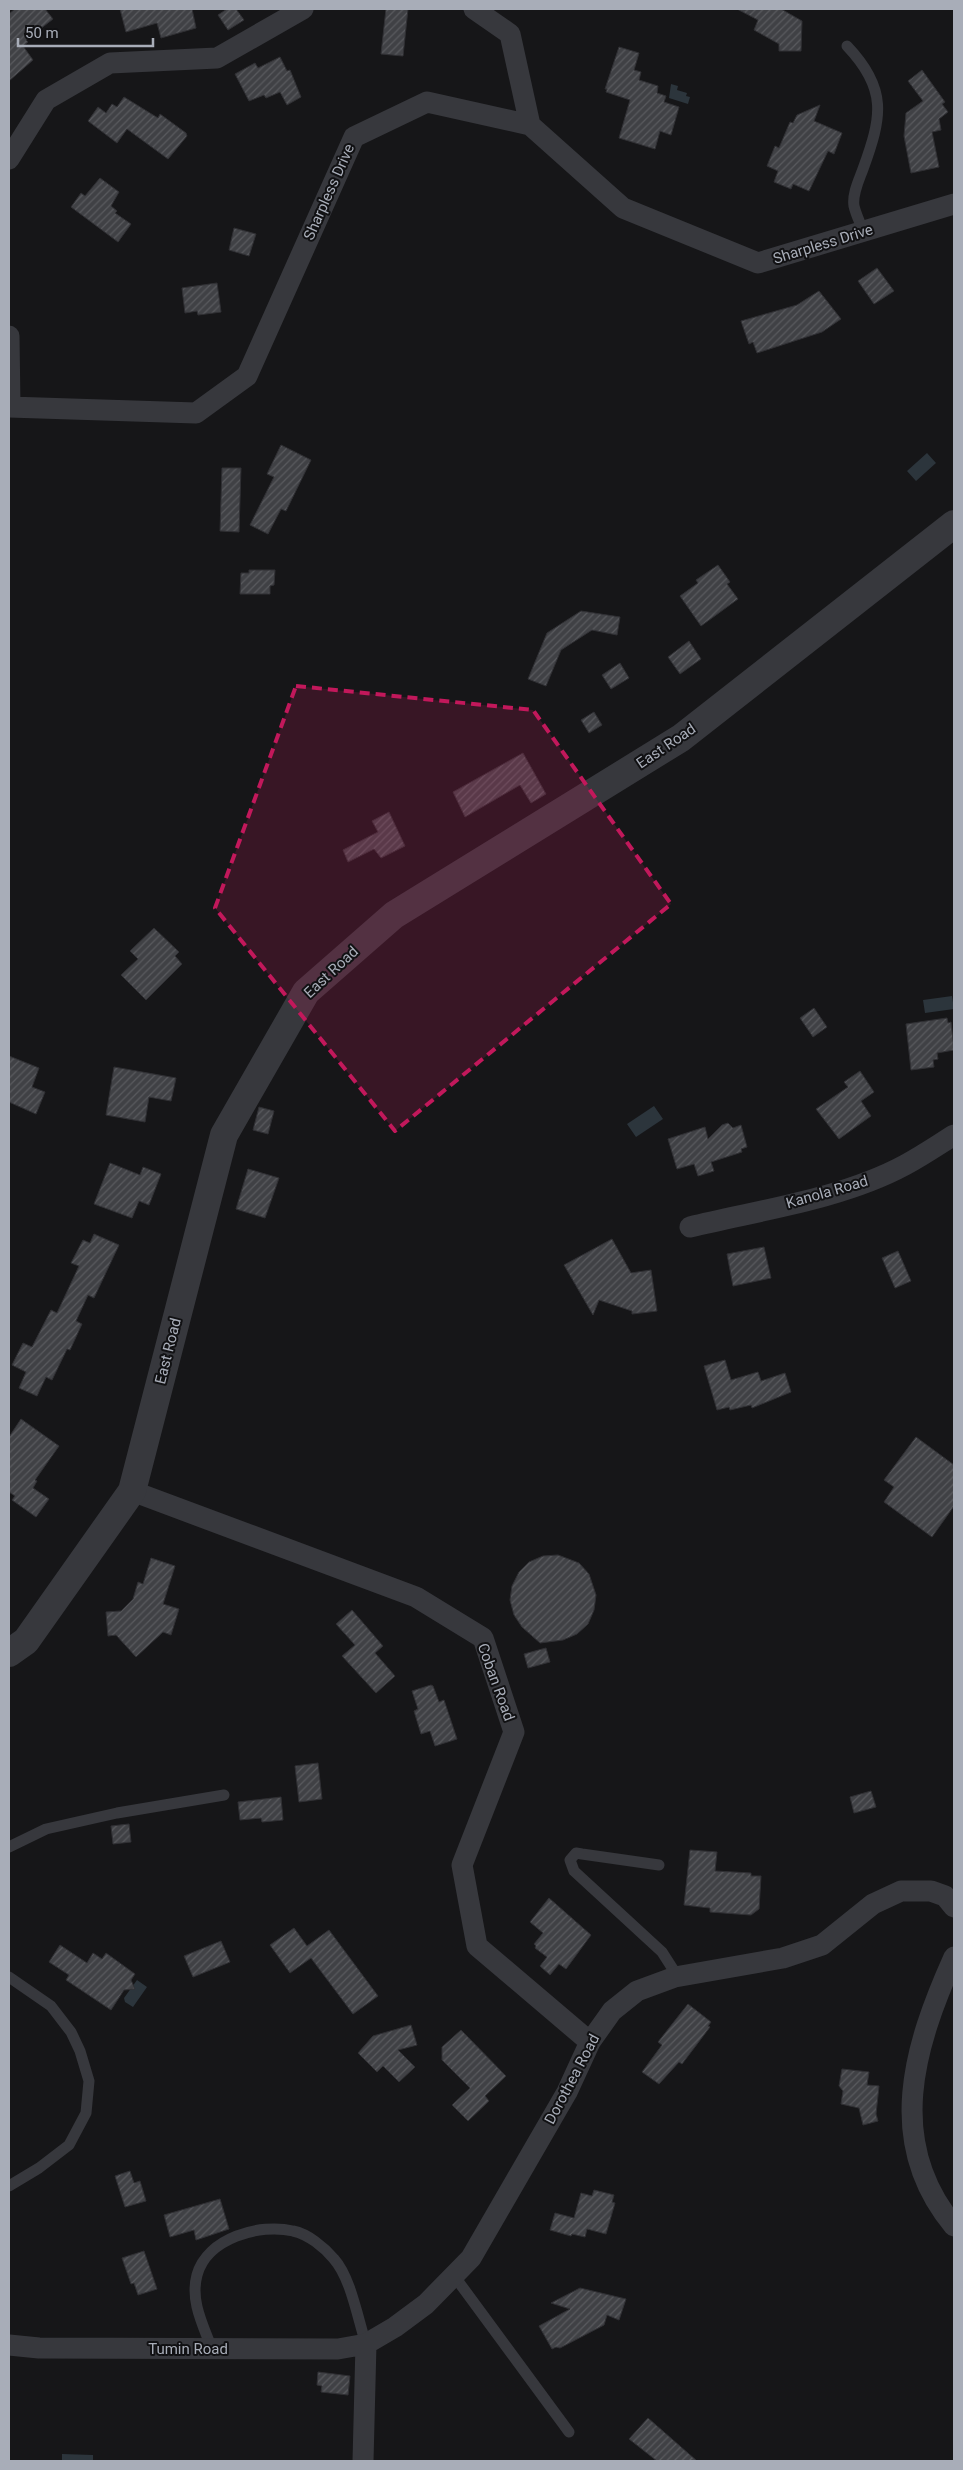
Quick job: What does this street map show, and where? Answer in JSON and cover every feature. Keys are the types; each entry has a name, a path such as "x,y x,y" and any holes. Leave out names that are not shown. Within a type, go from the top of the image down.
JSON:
{"street":[{"path":"9,159 46,100 110,63 217,58 303,9"},
{"path":"474,9 510,34 530,125"},
{"name":"Sharpless Drive","path":"10,407 196,414 247,376 354,137 427,102 530,125 623,208 758,263 954,204"},
{"path":"9,336 10,407"},
{"name":"East Road","path":"9,1653 26,1641 132,1491 224,1135 306,992 394,915 681,738 954,524"},
{"name":"Kanola Road","path":"690,1226 830,1193 857,1184 906,1165 954,1135"},
{"name":"Coban Road","path":"132,1491 416,1598 483,1638 514,1732 462,1865 477,1946 590,2042"},
{"name":"Dorothea Road","path":"366,2344 395,2327 426,2304 471,2258 567,2092 590,2042 612,2011 637,1992 678,1976 783,1958 813,1948 838,1934 873,1904 902,1891 931,1891 944,1896 954,1906"},
{"path":"954,1957 927,2022 912,2105 914,2140 921,2172 935,2200 954,2226"},
{"path":"363,2461 366,2344"},
{"name":"Tumin Road","path":"9,2345 40,2348 338,2349 366,2344"}],"lane":[{"path":"847,46 868,70 877,90 879,102 868,157 855,192 854,206 863,232"},
{"path":"9,1847 46,1829 117,1813 224,1795"},
{"path":"659,1865 582,1854 576,1854 570,1860 574,1871 662,1952 678,1976"},
{"path":"9,1977 50,2006 70,2032 80,2051 89,2082 86,2112 69,2145 39,2168 9,2186"},
{"path":"212,2349 196,2308 197,2275 210,2252 238,2236 270,2228 294,2231 315,2241 335,2259 347,2283 366,2344"},
{"path":"454,2277 569,2432"}],"highlighted area":[{"path":"296,686 533,710 671,904 395,1131 215,908"}],"shaded area":[{"path":"671,84 678,86 677,90 687,93 686,96 690,97 688,104 669,98"},
{"path":"927,453 936,463 916,481 907,471"},
{"path":"952,996 954,1009 925,1013 923,1000"},
{"path":"654,1106 663,1119 636,1137 627,1124"},
{"path":"137,1980 147,1987 133,2007 125,2002 124,1998"},
{"path":"62,2454 93,2455 93,2461 62,2461"}],"building":[{"path":"15,9 45,9 53,19 26,40 28,42 23,46 33,60 9,81 9,14"},
{"path":"120,9 192,9 196,28 161,38 157,23 126,32"},
{"path":"227,9 236,9 244,20 228,30 218,15"},
{"path":"386,9 408,9 403,56 381,54"},
{"path":"737,9 781,9 802,21 801,51 779,51 779,44 754,30 758,20"},
{"path":"619,47 639,53 634,70 641,72 639,80 658,86 657,93 666,96 664,102 679,107 671,135 660,131 655,149 619,138 630,100 606,92 607,89 605,89"},
{"path":"280,57 287,71 290,70 301,97 287,105 280,92 266,98 264,95 249,101 235,74 255,63 258,68"},
{"path":"922,70 945,102 942,104 948,112 939,119 941,130 932,132 939,167 911,173 904,136 906,113 923,101 908,81"},
{"path":"124,97 158,118 160,114 186,133 187,136 168,159 127,129 117,143 88,121 98,107 106,113 112,104 117,107"},
{"path":"820,105 814,121 842,133 834,154 828,151 809,191 793,184 791,189 774,182 778,171 767,166 775,146 779,148 790,122 793,123 797,115"},
{"path":"100,178 119,192 111,206 117,211 115,213 131,224 118,242 71,207 81,193 85,196"},
{"path":"234,228 256,234 249,256 229,250"},
{"path":"877,268 894,291 874,304 858,281"},
{"path":"217,283 221,312 198,315 197,311 185,313 182,288"},
{"path":"819,291 841,319 822,332 757,353 753,342 749,344 741,321 797,305"},
{"path":"281,445 311,460 286,511 281,509 268,534 250,525 274,477 267,474"},
{"path":"222,468 241,468 239,532 220,531"},
{"path":"718,565 730,582 727,584 738,599 701,626 680,596 698,583 696,580"},
{"path":"249,570 275,570 274,585 270,586 270,594 240,594 241,573 249,573"},
{"path":"581,611 620,617 617,635 592,630 561,650 546,686 528,679 547,633"},
{"path":"689,641 701,659 680,674 668,657"},
{"path":"620,663 629,678 611,689 602,675"},
{"path":"594,712 602,725 589,733 581,720"},
{"path":"523,753 546,794 531,803 520,785 465,817 453,792"},
{"path":"389,812 405,846 381,858 374,849 348,862 343,850 378,832 372,821"},
{"path":"154,928 179,952 175,956 182,964 146,1000 121,975 138,959 130,951"},
{"path":"814,1008 827,1027 813,1037 800,1018"},
{"path":"947,1018 948,1023 951,1022 954,1050 937,1053 938,1059 933,1060 934,1067 911,1070 906,1024"},
{"path":"9,1056 39,1068 32,1087 45,1092 36,1114 9,1102"},
{"path":"114,1067 176,1078 171,1101 149,1097 145,1122 106,1115"},
{"path":"860,1071 874,1092 861,1101 871,1116 839,1139 816,1109 848,1087 844,1082"},
{"path":"259,1107 274,1111 268,1134 253,1130"},
{"path":"728,1123 733,1128 741,1125 747,1147 741,1149 742,1152 711,1162 714,1171 698,1176 694,1164 677,1169 668,1139 705,1127 708,1139 722,1125"},
{"path":"110,1163 140,1175 143,1167 161,1174 149,1205 139,1201 132,1218 94,1204"},
{"path":"248,1169 279,1178 265,1218 236,1209"},
{"path":"94,1234 119,1245 94,1298 88,1295 76,1321 82,1324 70,1350 67,1349 52,1380 46,1377 37,1396 19,1388 26,1372 12,1365 23,1343 32,1347 51,1310 57,1313 79,1266 71,1263 83,1240 90,1243"},
{"path":"612,1239 631,1273 651,1270 657,1311 632,1314 632,1311 599,1300 593,1315 564,1265"},
{"path":"764,1247 771,1278 733,1286 727,1254"},
{"path":"898,1251 911,1281 895,1288 882,1258"},
{"path":"725,1360 731,1380 758,1372 761,1381 785,1373 791,1392 752,1408 751,1405 730,1410 729,1407 717,1410 704,1366"},
{"path":"21,1419 59,1446 35,1480 37,1481 33,1488 49,1499 36,1517 12,1500 15,1496 9,1492 9,1437"},
{"path":"916,1437 954,1465 954,1506 932,1537 884,1502 894,1487 884,1480"},
{"path":"558,1555 579,1563 589,1574 596,1595 594,1610 588,1624 577,1634 563,1640 540,1643 522,1627 514,1615 510,1600 512,1586 519,1572 529,1562 543,1556"},
{"path":"151,1558 175,1566 163,1604 179,1609 171,1635 163,1632 136,1657 116,1635 108,1636 106,1612 121,1611 133,1599 138,1582 143,1584"},
{"path":"352,1610 383,1646 375,1653 395,1676 376,1693 342,1656 355,1645 336,1624"},
{"path":"546,1648 550,1662 528,1668 524,1654"},
{"path":"431,1685 439,1702 444,1700 457,1739 435,1746 430,1731 421,1734 414,1711 418,1709 412,1691"},
{"path":"318,1763 322,1799 299,1802 295,1766"},
{"path":"871,1791 876,1807 854,1813 850,1797"},
{"path":"281,1797 283,1820 262,1822 261,1818 240,1820 238,1802"},
{"path":"129,1824 131,1842 113,1844 111,1826"},
{"path":"690,1850 717,1852 715,1871 751,1873 751,1876 761,1876 759,1909 751,1915 710,1912 710,1908 684,1905"},
{"path":"549,1898 591,1935 566,1969 559,1964 550,1975 540,1966 547,1957 535,1948 534,1944 543,1933 530,1922"},
{"path":"294,1928 307,1946 329,1930 378,1996 353,2014 311,1958 290,1973 270,1945"},
{"path":"221,1941 230,1962 193,1977 184,1956"},
{"path":"60,1945 87,1963 93,1953 102,1959 106,1953 135,1974 131,1980 135,1989 124,1990 111,2010 66,1980 69,1975 49,1962"},
{"path":"688,2004 711,2022 708,2026 710,2027 682,2064 679,2062 659,2084 642,2072 662,2045 658,2042"},
{"path":"411,2025 417,2045 398,2050 415,2067 399,2082 383,2066 377,2072 358,2053 373,2036"},
{"path":"461,2030 506,2076 485,2096 489,2101 468,2121 452,2105 470,2088 442,2060 442,2047"},
{"path":"842,2069 869,2072 867,2085 879,2086 876,2114 878,2121 863,2125 859,2108 841,2104 843,2091 839,2086"},
{"path":"130,2171 134,2183 140,2181 146,2201 125,2207 115,2176"},
{"path":"594,2190 614,2195 612,2202 615,2203 606,2234 587,2229 585,2237 572,2234 571,2236 550,2230 555,2213 574,2218 581,2193 592,2196"},
{"path":"220,2199 229,2229 196,2240 194,2230 170,2237 164,2215"},
{"path":"144,2251 157,2289 138,2295 134,2283 131,2284 122,2258"},
{"path":"580,2288 626,2299 619,2320 607,2315 604,2325 560,2348 552,2349 539,2326 570,2309 551,2303"},
{"path":"318,2372 350,2376 348,2395 321,2392 322,2386 317,2385"},
{"path":"648,2418 697,2461 657,2461 629,2439"}]}
